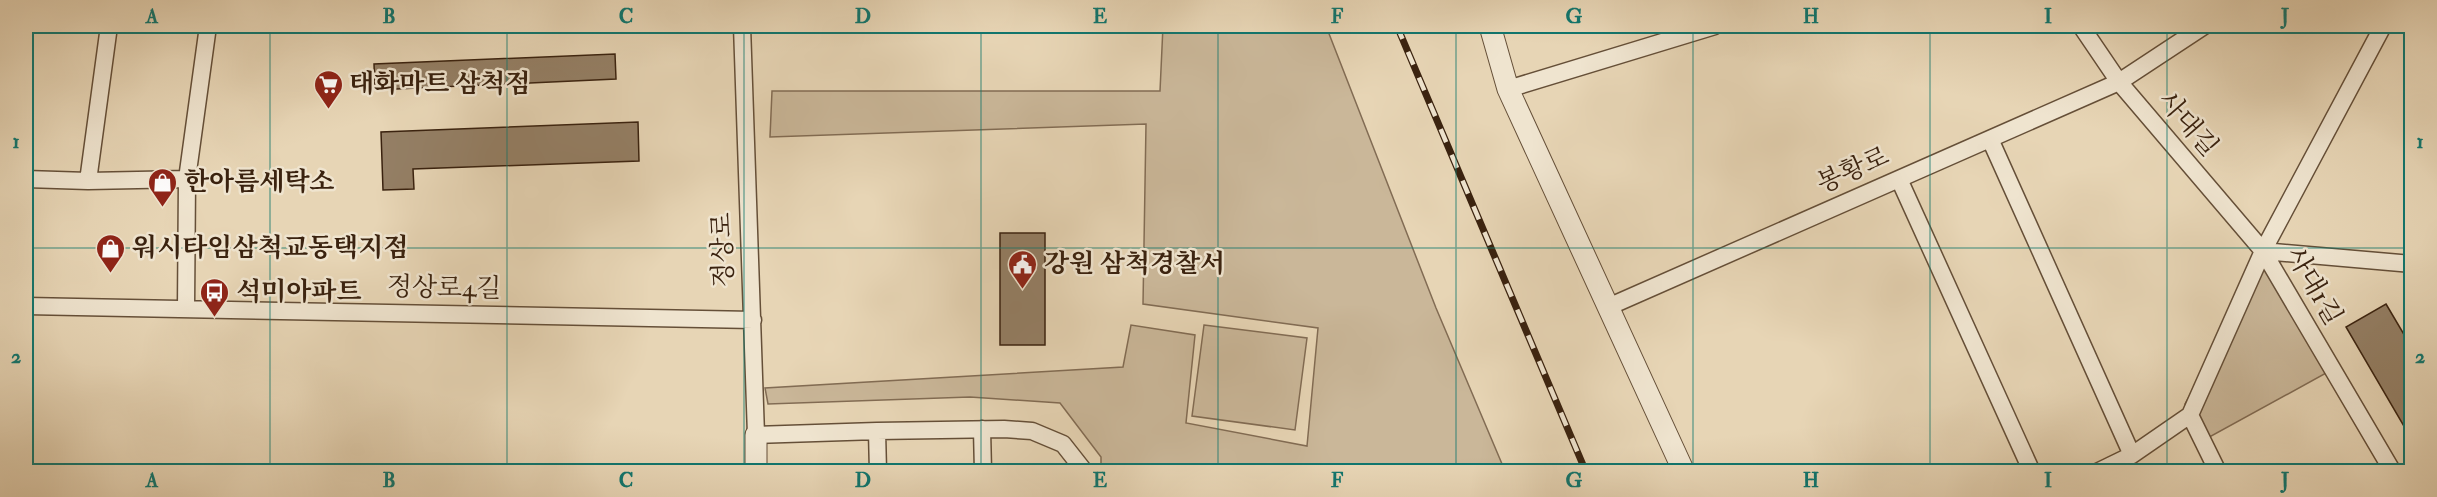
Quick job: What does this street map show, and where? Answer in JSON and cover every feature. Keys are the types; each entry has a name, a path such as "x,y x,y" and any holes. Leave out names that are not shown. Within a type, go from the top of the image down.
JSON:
{"street":[{"path":"88,181 108,26"},
{"path":"186,309 187,179 208,26"},
{"name":"정상로","path":"742,26 756,471"},
{"path":"1490,26 1508,89 1684,471"},
{"path":"1508,89 1715,26"},
{"name":"사대길","path":"2081,26 2119,82 2263,251"},
{"name":"봉황로","path":"1608,307 2119,82 2204,26"},
{"path":"2383,26 2263,251 2412,264"},
{"path":"1990,139 2132,455"},
{"path":"26,178 88,181 187,179"},
{"path":"1899,179 2032,471"},
{"name":"사대1길","path":"2190,415 2263,251"},
{"name":"사대1길","path":"2263,251 2393,471"},
{"name":"정상로4길","path":"26,306 753,320"},
{"path":"2097,471 2132,455 2190,415 2218,471"},
{"path":"756,435 982,429 1032,431 1063,444 1085,471"},
{"path":"982,429 983,471"},
{"path":"877,432 878,471"}],"shaded area":[{"path":"1163,26 1326,26 1436,308 1505,471 1101,471 1101,457 1060,403 970,397 768,404 765,388 1123,367 1131,325 1195,335 1186,423 1307,446 1318,328 1143,304 1146,124 770,137 772,91 1160,91"},
{"path":"2264,261 2328,372 2204,440 2185,404"},
{"path":"1204,325 1307,338 1295,430 1192,416"}],"building":[{"path":"615,54 616,79 375,90 374,64"},
{"path":"638,122 639,161 413,169 414,189 383,190 381,132"},
{"name":"강원 삼척경찰서","path":"1000,233 1045,233 1045,345 1000,345"},
{"path":"2386,304 2412,348 2412,440 2346,327"}],"railway":[{"path":"1397,26 1586,472"}],"place":[{"name":"태화마트 삼척점","path":"328,110"},
{"name":"한아름세탁소","path":"163,208"},
{"name":"워시타임삼척교동택지점","path":"111,274"},
{"name":"강원 삼척경찰서","path":"1023,290"},
{"name":"석미아파트","path":"215,318"}]}
